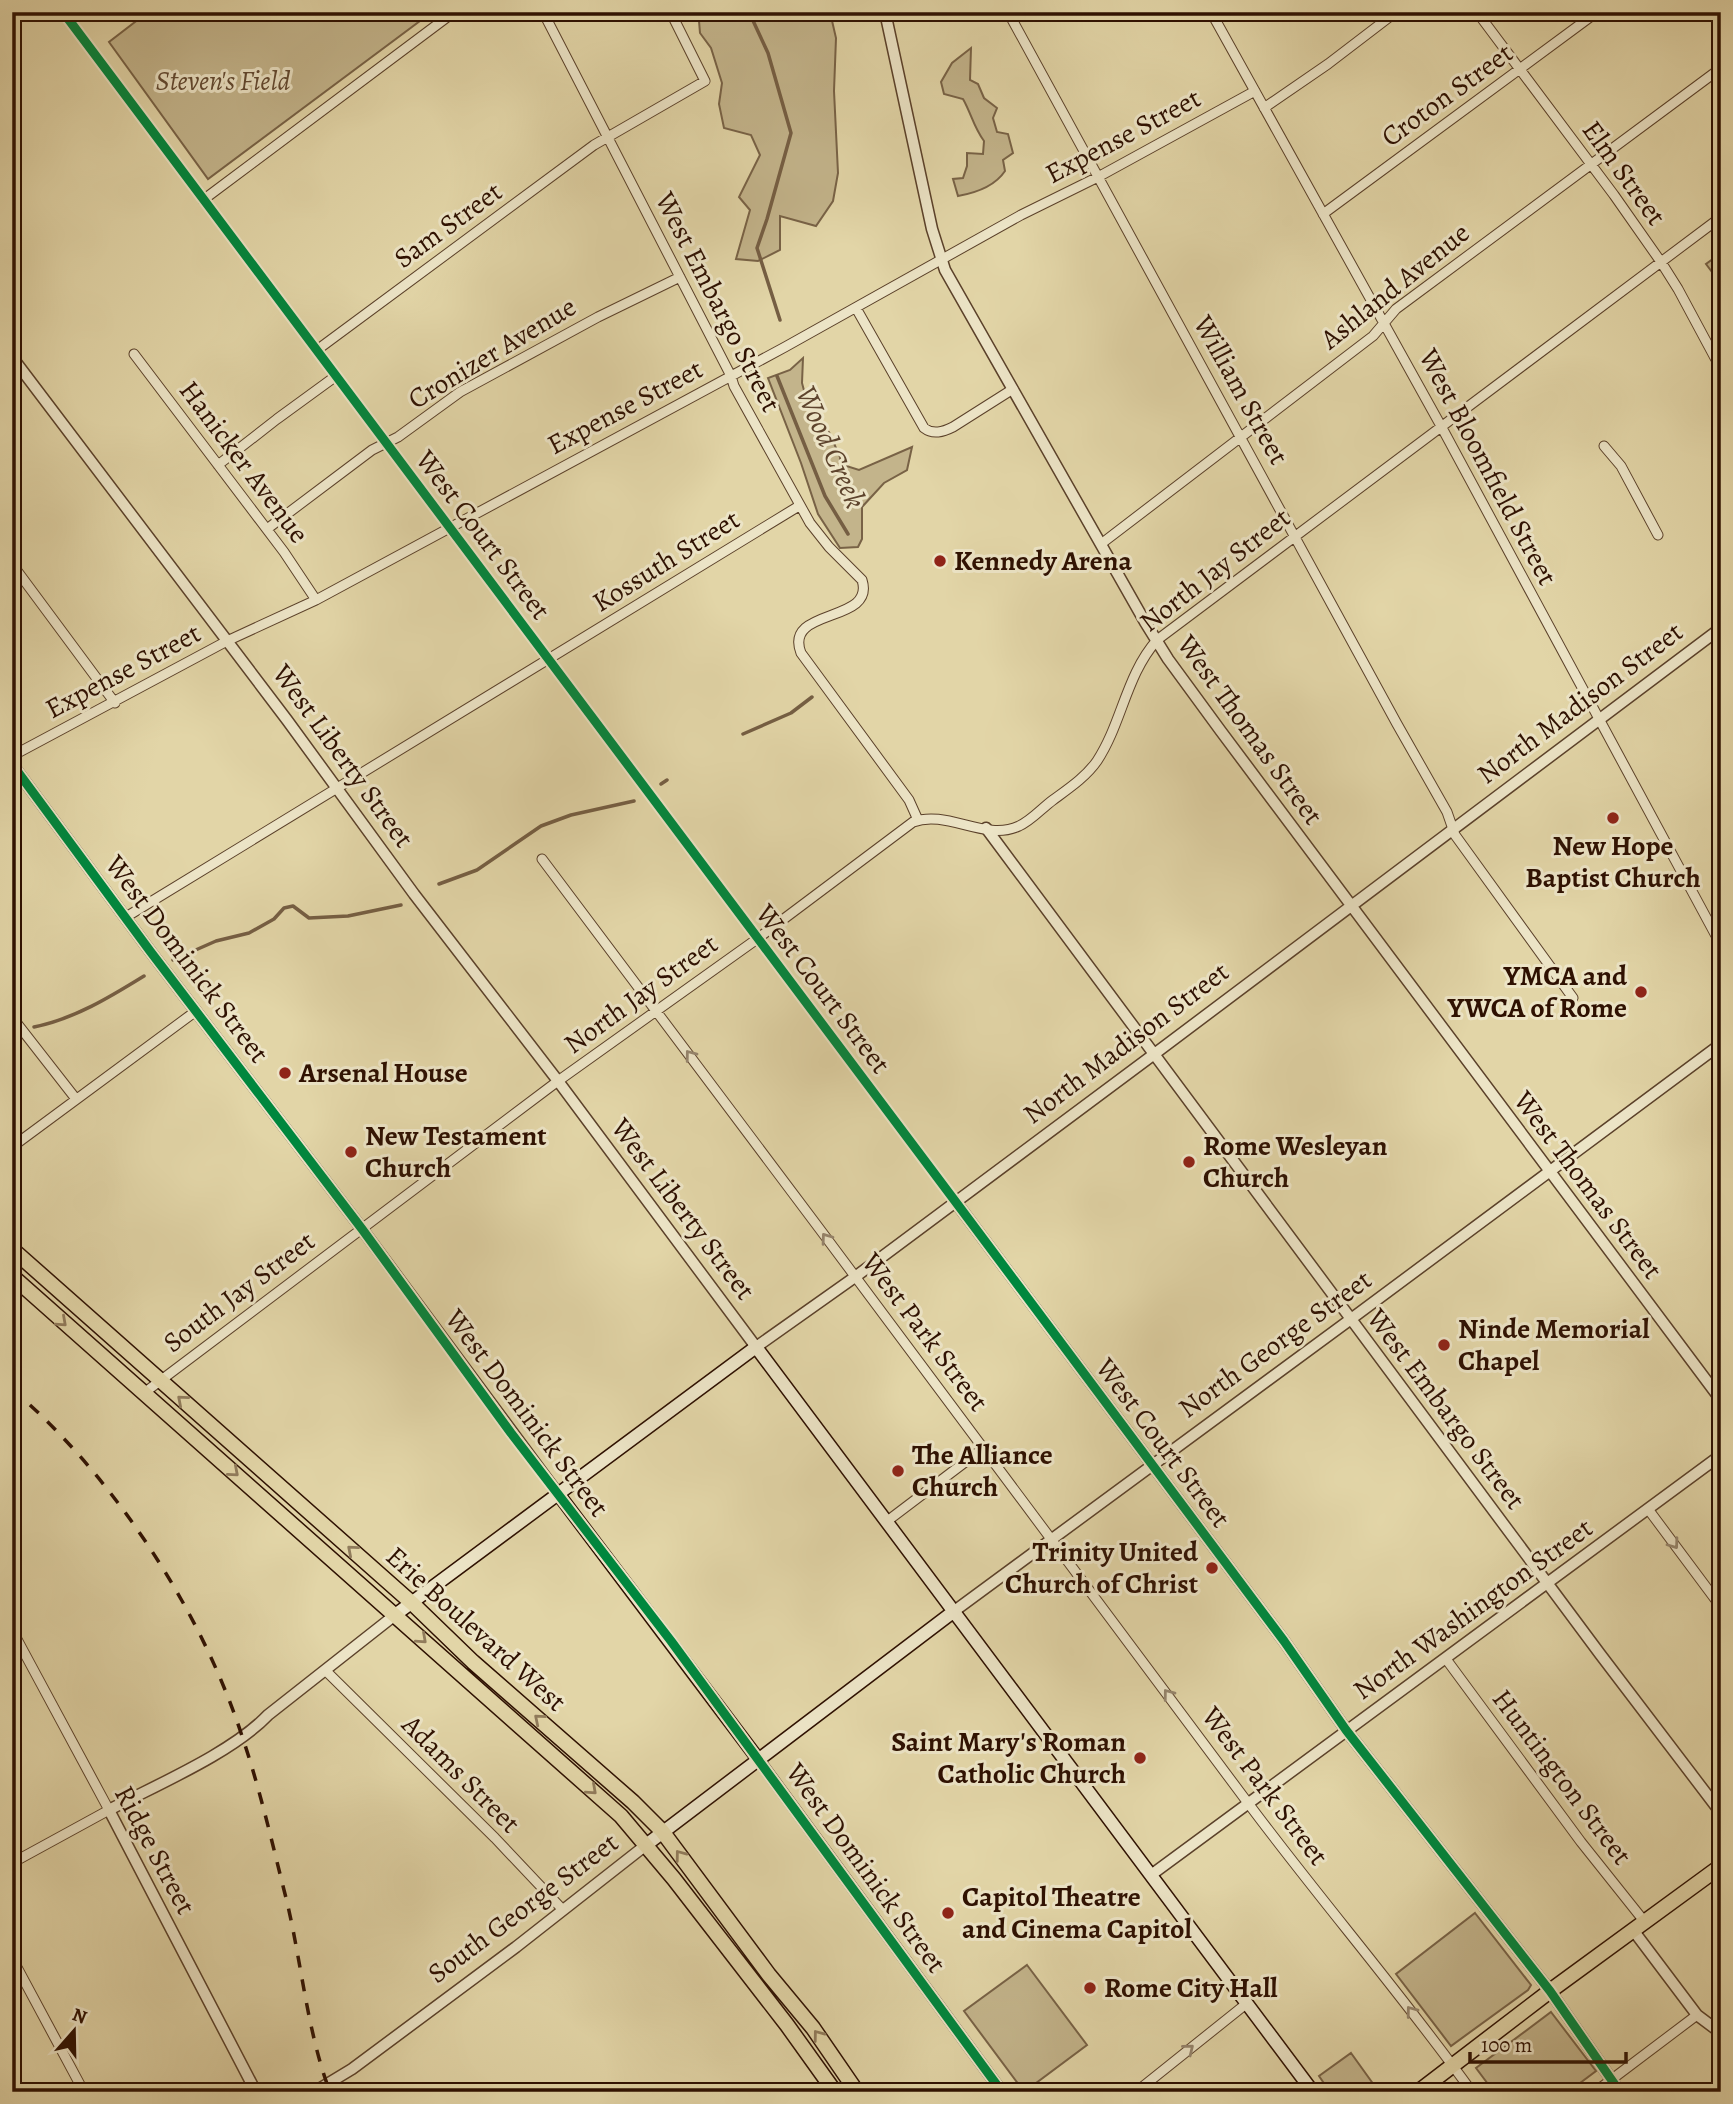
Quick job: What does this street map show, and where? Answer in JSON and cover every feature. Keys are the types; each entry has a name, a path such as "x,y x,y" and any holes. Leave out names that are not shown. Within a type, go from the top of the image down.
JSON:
{"main road":[{"name":"Erie Boulevard West","path":"12,1249 413,1604 473,1662 634,1802 662,1831 769,1975 813,2028 856,2092"},
{"name":"Erie Boulevard West","path":"12,1276 621,1816 787,2025 835,2092"},
{"name":"North Madison Street","path":"395,1615 756,1347"},
{"name":"West Liberty Street","path":"756,1347 1313,2092"},
{"name":"West Dominick Street","path":"559,1494 758,1759"},
{"name":"North George Street","path":"758,1759 953,1612"},
{"name":"South George Street","path":"646,1845 758,1759"},
{"path":"1418,2092 1549,1991 1721,1866"},
{"path":"1295,2069 1302,2092"}],"street":[{"name":"West Court Street","path":"63,12 1284,1641 1346,1730 1549,1991 1620,2092"},
{"path":"204,200 454,12"},
{"name":"West Embargo Street","path":"542,12 734,386 799,506 829,547 856,573 864,586 860,599 853,605 806,627 800,633 797,643 801,653 909,800 918,820"},
{"name":"West Thomas Street","path":"885,12 941,261 1157,640 1351,906 1721,1400"},
{"name":"William Street","path":"1008,12 1447,812 1462,848 1573,998"},
{"name":"West Bloomfield Street","path":"1211,12 1441,426 1721,945"},
{"path":"1264,108 1396,12"},
{"name":"Elm Street","path":"1477,12 1661,262 1721,369"},
{"name":"Croton Street","path":"1323,214 1597,12"},
{"name":"Sam Street","path":"317,350 606,137 705,81 674,19"},
{"name":"Ashland Avenue","path":"1101,544 1373,336 1396,309 1721,68"},
{"name":"Expense Street","path":"12,756 228,641 316,600 856,308 1021,215 1098,177 1255,91"},
{"name":"North Jay Street","path":"362,1228 918,820 934,818 1002,831 1019,826 1092,768 1107,743 1132,678 1157,640 1721,217"},
{"name":"Cronizer Avenue","path":"267,529 373,450 398,437 460,392 598,317 680,277"},
{"path":"856,308 924,428 930,432 942,432 953,427 1013,389"},
{"name":"Hanicker Avenue","path":"134,354 267,529 316,600"},
{"name":"West Liberty Street","path":"12,357 756,1347"},
{"path":"219,465 276,419 336,376"},
{"path":"1604,446 1620,466 1658,535"},
{"name":"Kossuth Street","path":"126,917 336,786 799,506"},
{"path":"12,564 115,703"},
{"name":"North Madison Street","path":"756,1347 855,1277 1153,1055 1721,628"},
{"name":"West Dominick Street","path":"12,764 559,1494"},
{"name":"West Embargo Street","path":"986,828 1721,1813"},
{"name":"West Park Street","path":"542,859 985,1447 1248,1804 1472,2092"},
{"path":"12,1147 196,1011"},
{"path":"12,1017 76,1099"},
{"name":"North George Street","path":"953,1612 1721,1044"},
{"name":"South Jay Street","path":"144,1393 362,1228"},
{"path":"886,1522 985,1447"},
{"name":"North Washington Street","path":"1151,1875 1721,1455"},
{"path":"1648,1509 1721,1606"},
{"path":"12,1863 212,1755 257,1727 268,1715 395,1615"},
{"name":"Ridge Street","path":"12,1630 256,2092"},
{"name":"Huntington Street","path":"1446,1659 1581,1842 1639,1926"},
{"name":"Adams Street","path":"326,1671 495,1838 562,1910"},
{"name":"West Dominick Street","path":"758,1759 1002,2092"},
{"name":"South George Street","path":"314,2092 352,2069 646,1845"},
{"path":"1639,1926 1697,2015 1721,2033"},
{"path":"12,1958 84,2092"},
{"path":"1136,2092 1246,2004"},
{"path":"1595,2092 1697,2015"}],"green space":[{"name":"Steven's Field","path":"148,12 432,12 208,179 109,42"},
{"path":"694,12 830,12 836,38 834,91 838,173 833,201 816,226 780,216 780,250 758,261 736,259 750,210 739,197 760,155 751,135 724,128 719,104 722,83 711,48 700,33 699,21"},
{"path":"971,48 970,80 978,84 984,98 997,108 993,118 997,132 1008,134 1013,153 1003,160 1005,171 996,181 978,191 958,196 953,179 963,178 967,153 983,154 984,141 963,99 944,94 941,82 952,63"},
{"path":"1721,253 1721,284 1706,264"},
{"path":"803,358 802,383 811,417 829,432 840,457 840,464 859,470 912,447 907,470 884,483 862,507 862,539 858,547 840,548 818,514 768,378 790,370"},
{"path":"1475,1913 1531,1985 1528,1990 1451,2046 1396,1974"},
{"path":"1027,1965 1087,2045 1028,2089 1026,2086 1022,2089 964,2011"},
{"path":"1551,2012 1596,2071 1568,2092 1494,2092 1476,2068"},
{"path":"1351,2053 1379,2092 1330,2092 1319,2076"}],"waterway":[{"name":"Wood Creek","path":"749,12 768,53 791,133 757,248 780,320"},
{"name":"Wood Creek","path":"777,376 825,496 848,534"},
{"name":"Wood Creek","path":"743,734 791,713 812,697"},
{"name":"Wood Creek","path":"661,784 667,780"},
{"name":"Wood Creek","path":"439,884 477,870 541,826 571,815 634,801"},
{"name":"Wood Creek","path":"173,960 216,941 249,933 274,919 284,908 293,906 309,918 348,916 401,905"},
{"name":"Wood Creek","path":"34,1027 77,1013 144,976"}],"railway":[{"path":"12,1389 49,1423 118,1503 178,1594 203,1641 242,1736 259,1793 290,1915 309,2018 330,2092"}],"cycle path":[{"path":"63,12 1284,1641 1346,1730 1550,1991 1620,2092"},
{"path":"12,764 150,951 362,1229 511,1433 671,1641 1002,2092"}],"place":[{"name":"Kennedy Arena","path":"940,561"},
{"name":"New Hope Baptist Church","path":"1613,818"},
{"name":"YMCA and YWCA of Rome","path":"1641,992"},
{"name":"Arsenal House","path":"285,1073"},
{"name":"New Testament Church","path":"351,1152"},
{"name":"Rome Wesleyan Church","path":"1189,1162"},
{"name":"Ninde Memorial Chapel","path":"1444,1345"},
{"name":"The Alliance Church","path":"898,1471"},
{"name":"Trinity United Church of Christ","path":"1212,1568"},
{"name":"Saint Mary's Roman Catholic Church","path":"1140,1758"},
{"name":"Capitol Theatre and Cinema Capitol","path":"948,1913"},
{"name":"Rome City Hall","path":"1090,1988"}]}
